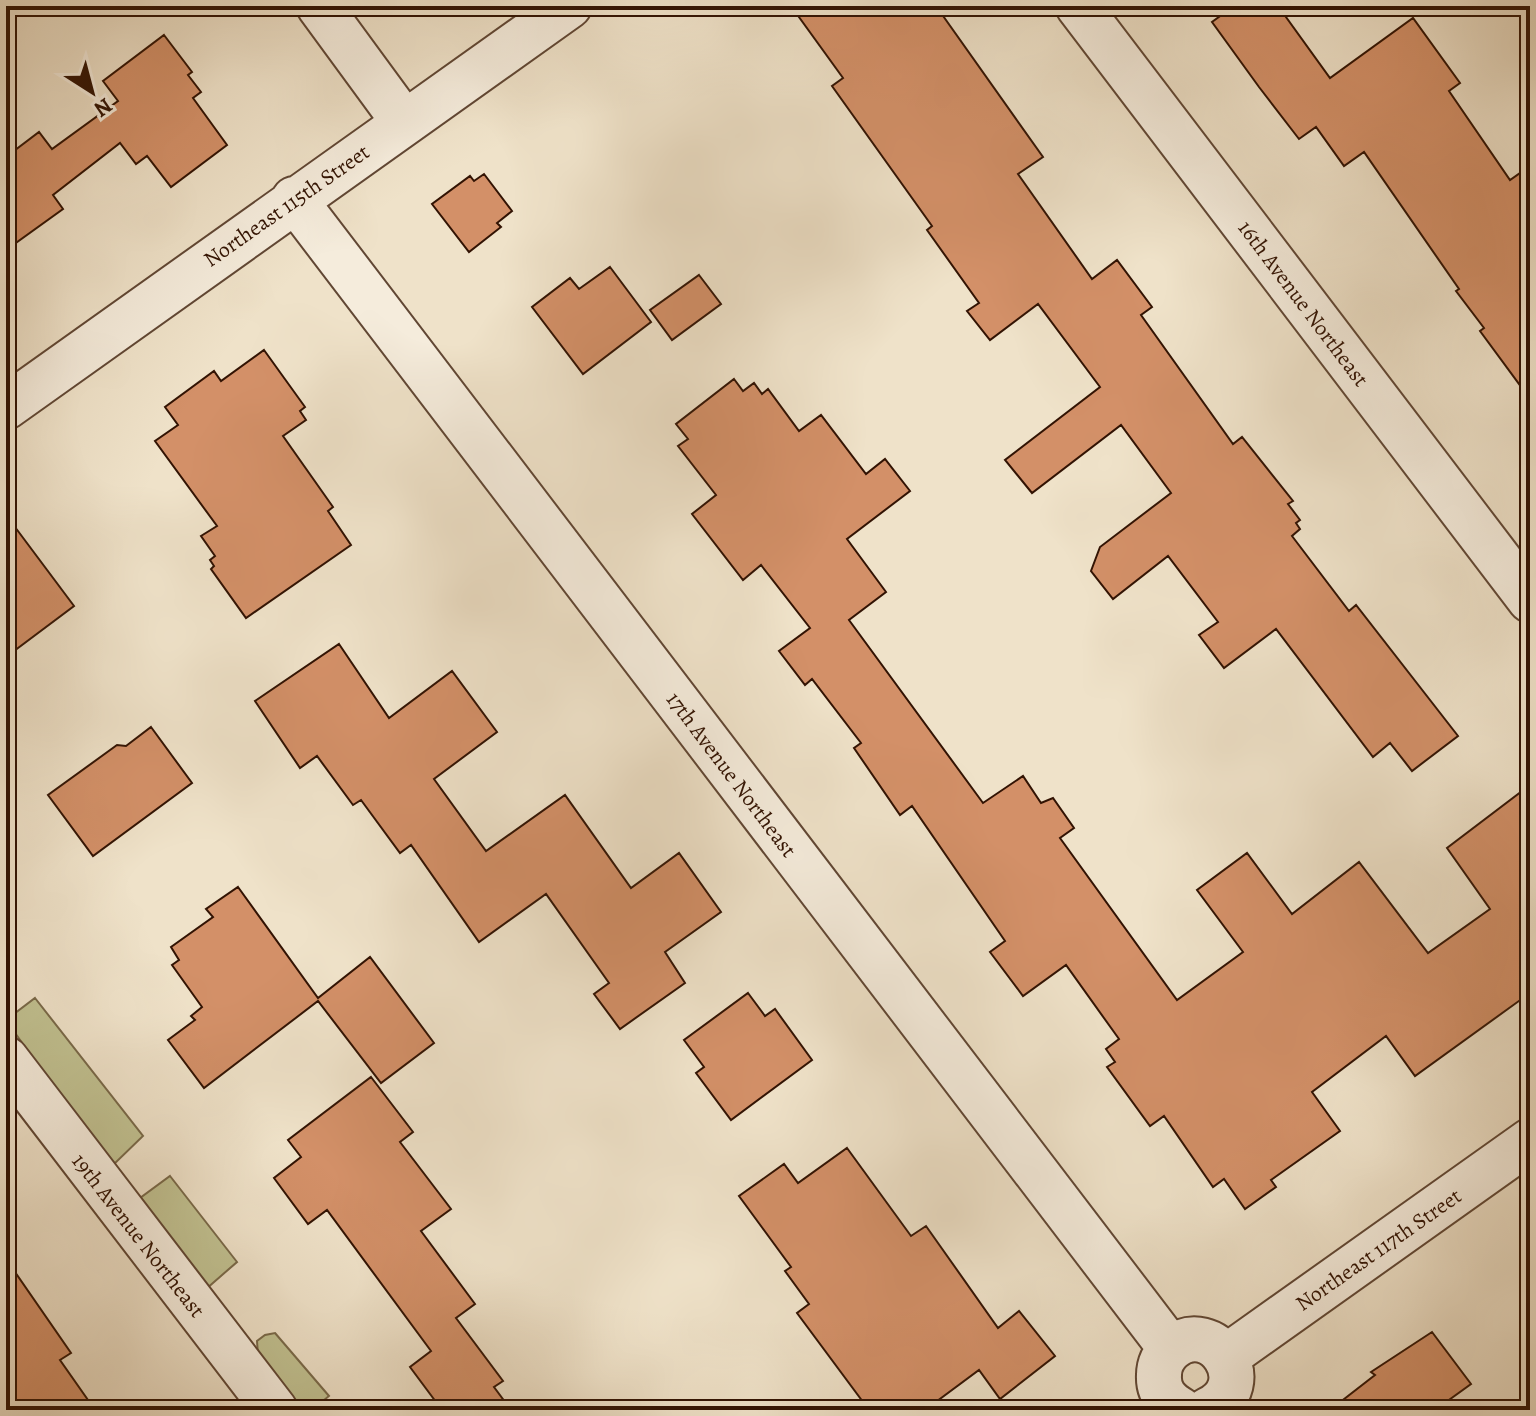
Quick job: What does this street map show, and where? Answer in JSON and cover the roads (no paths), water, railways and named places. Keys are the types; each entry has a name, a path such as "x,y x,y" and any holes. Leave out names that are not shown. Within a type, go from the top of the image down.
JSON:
{"street":[{"path":"319,6 404,122"},
{"name":"Northeast 115th Street","path":"6,407 569,6"},
{"name":"16th Avenue Northeast","path":"1078,6 1530,600"},
{"name":"17th Avenue Northeast","path":"294,199 1171,1349"},
{"name":"19th Avenue Northeast","path":"6,1059 275,1410"},
{"name":"Northeast 117th Street","path":"1226,1357 1530,1141"},
{"path":"1192,1340 1204,1340 1226,1357 1232,1377 1230,1390 1189,1408 1159,1382 1159,1370 1171,1349 1192,1340"}]}
